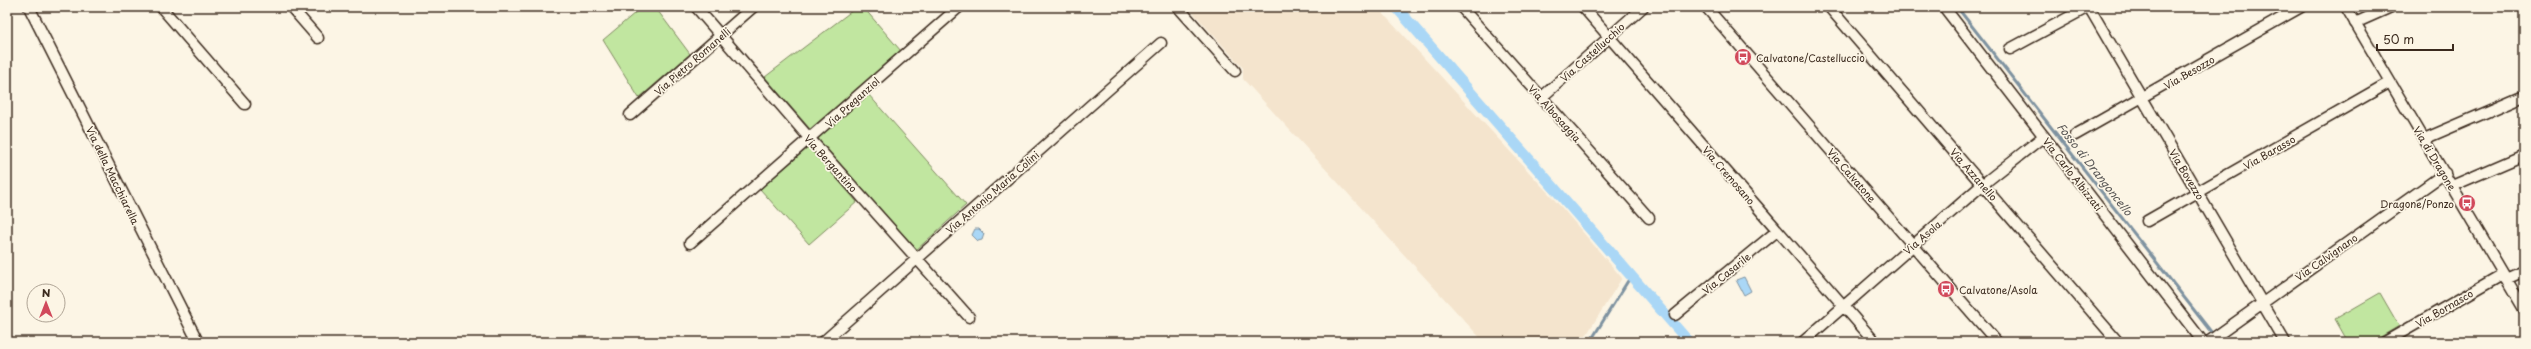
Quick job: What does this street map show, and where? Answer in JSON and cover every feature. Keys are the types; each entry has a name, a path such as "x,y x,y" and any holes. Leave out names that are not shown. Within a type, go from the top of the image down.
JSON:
{"street":[{"name":"Via della Macchiarella","path":"29,7 198,342"},
{"path":"161,7 245,104"},
{"path":"291,7 318,38"},
{"name":"Via Bergantino","path":"696,7 810,139 969,317"},
{"name":"Via Pietro Romanelli","path":"630,115 753,7"},
{"name":"Via Preganziol","path":"690,243 959,7"},
{"path":"1178,7 1235,71"},
{"name":"Via Albosaggia","path":"1461,7 1649,218"},
{"name":"Via Cremosano","path":"1583,7 1875,342"},
{"name":"Via Castellucchio","path":"1541,98 1643,7"},
{"name":"Via Calvatone","path":"1706,7 1997,342"},
{"name":"Via Azzanello","path":"1829,7 2118,342"},
{"name":"Via Carlo Albizzati","path":"1944,7 2203,342"},
{"path":"2010,49 2089,7"},
{"name":"Via Bovezzo","path":"2089,7 2141,99 2285,342"},
{"name":"Via Besozzo","path":"2075,135 2302,7"},
{"name":"Via di Dragone","path":"2346,7 2524,309"},
{"path":"2355,23 2391,7"},
{"name":"Via Antonio Maria Colini","path":"823,342 1161,43"},
{"name":"Via Barasso","path":"2147,221 2390,82"},
{"path":"2424,139 2524,96"},
{"name":"Via Asola","path":"1803,342 1982,185 2044,136"},
{"path":"2452,186 2524,155"},
{"name":"Via Calvignano","path":"2208,342 2262,302 2445,173"},
{"name":"Via Casarile","path":"1675,315 1777,231"},
{"name":"Via Bornasco","path":"2385,342 2504,276 2524,271"}],"shaded area":[{"path":"1188,7 1377,7 1563,209 1622,278 1582,342 1484,342 1243,79 1243,68"}],"green space":[{"path":"642,7 655,7 690,54 639,98 603,40"},
{"path":"857,7 863,7 901,51 810,129 765,77"},
{"path":"868,94 966,205 915,251 817,137"},
{"path":"809,147 857,202 809,244 760,189"},
{"path":"2380,293 2399,326 2372,342 2348,342 2335,319"}],"water":[{"path":"975,229 979,229 984,234 982,240 978,241 972,235"},
{"path":"1744,277 1751,291 1744,295 1736,280"}],"waterway":[{"path":"1396,7 1689,342"},
{"name":"Fosso di Drangoncello","path":"1957,7 2219,342"},
{"path":"1590,342 1631,276"}],"place":[{"name":"Calvatone/Castelluccio","path":"1743,57"},
{"name":"Dragone/Ponzo","path":"2467,203"},
{"name":"Calvatone/Asola","path":"1946,289"}]}
